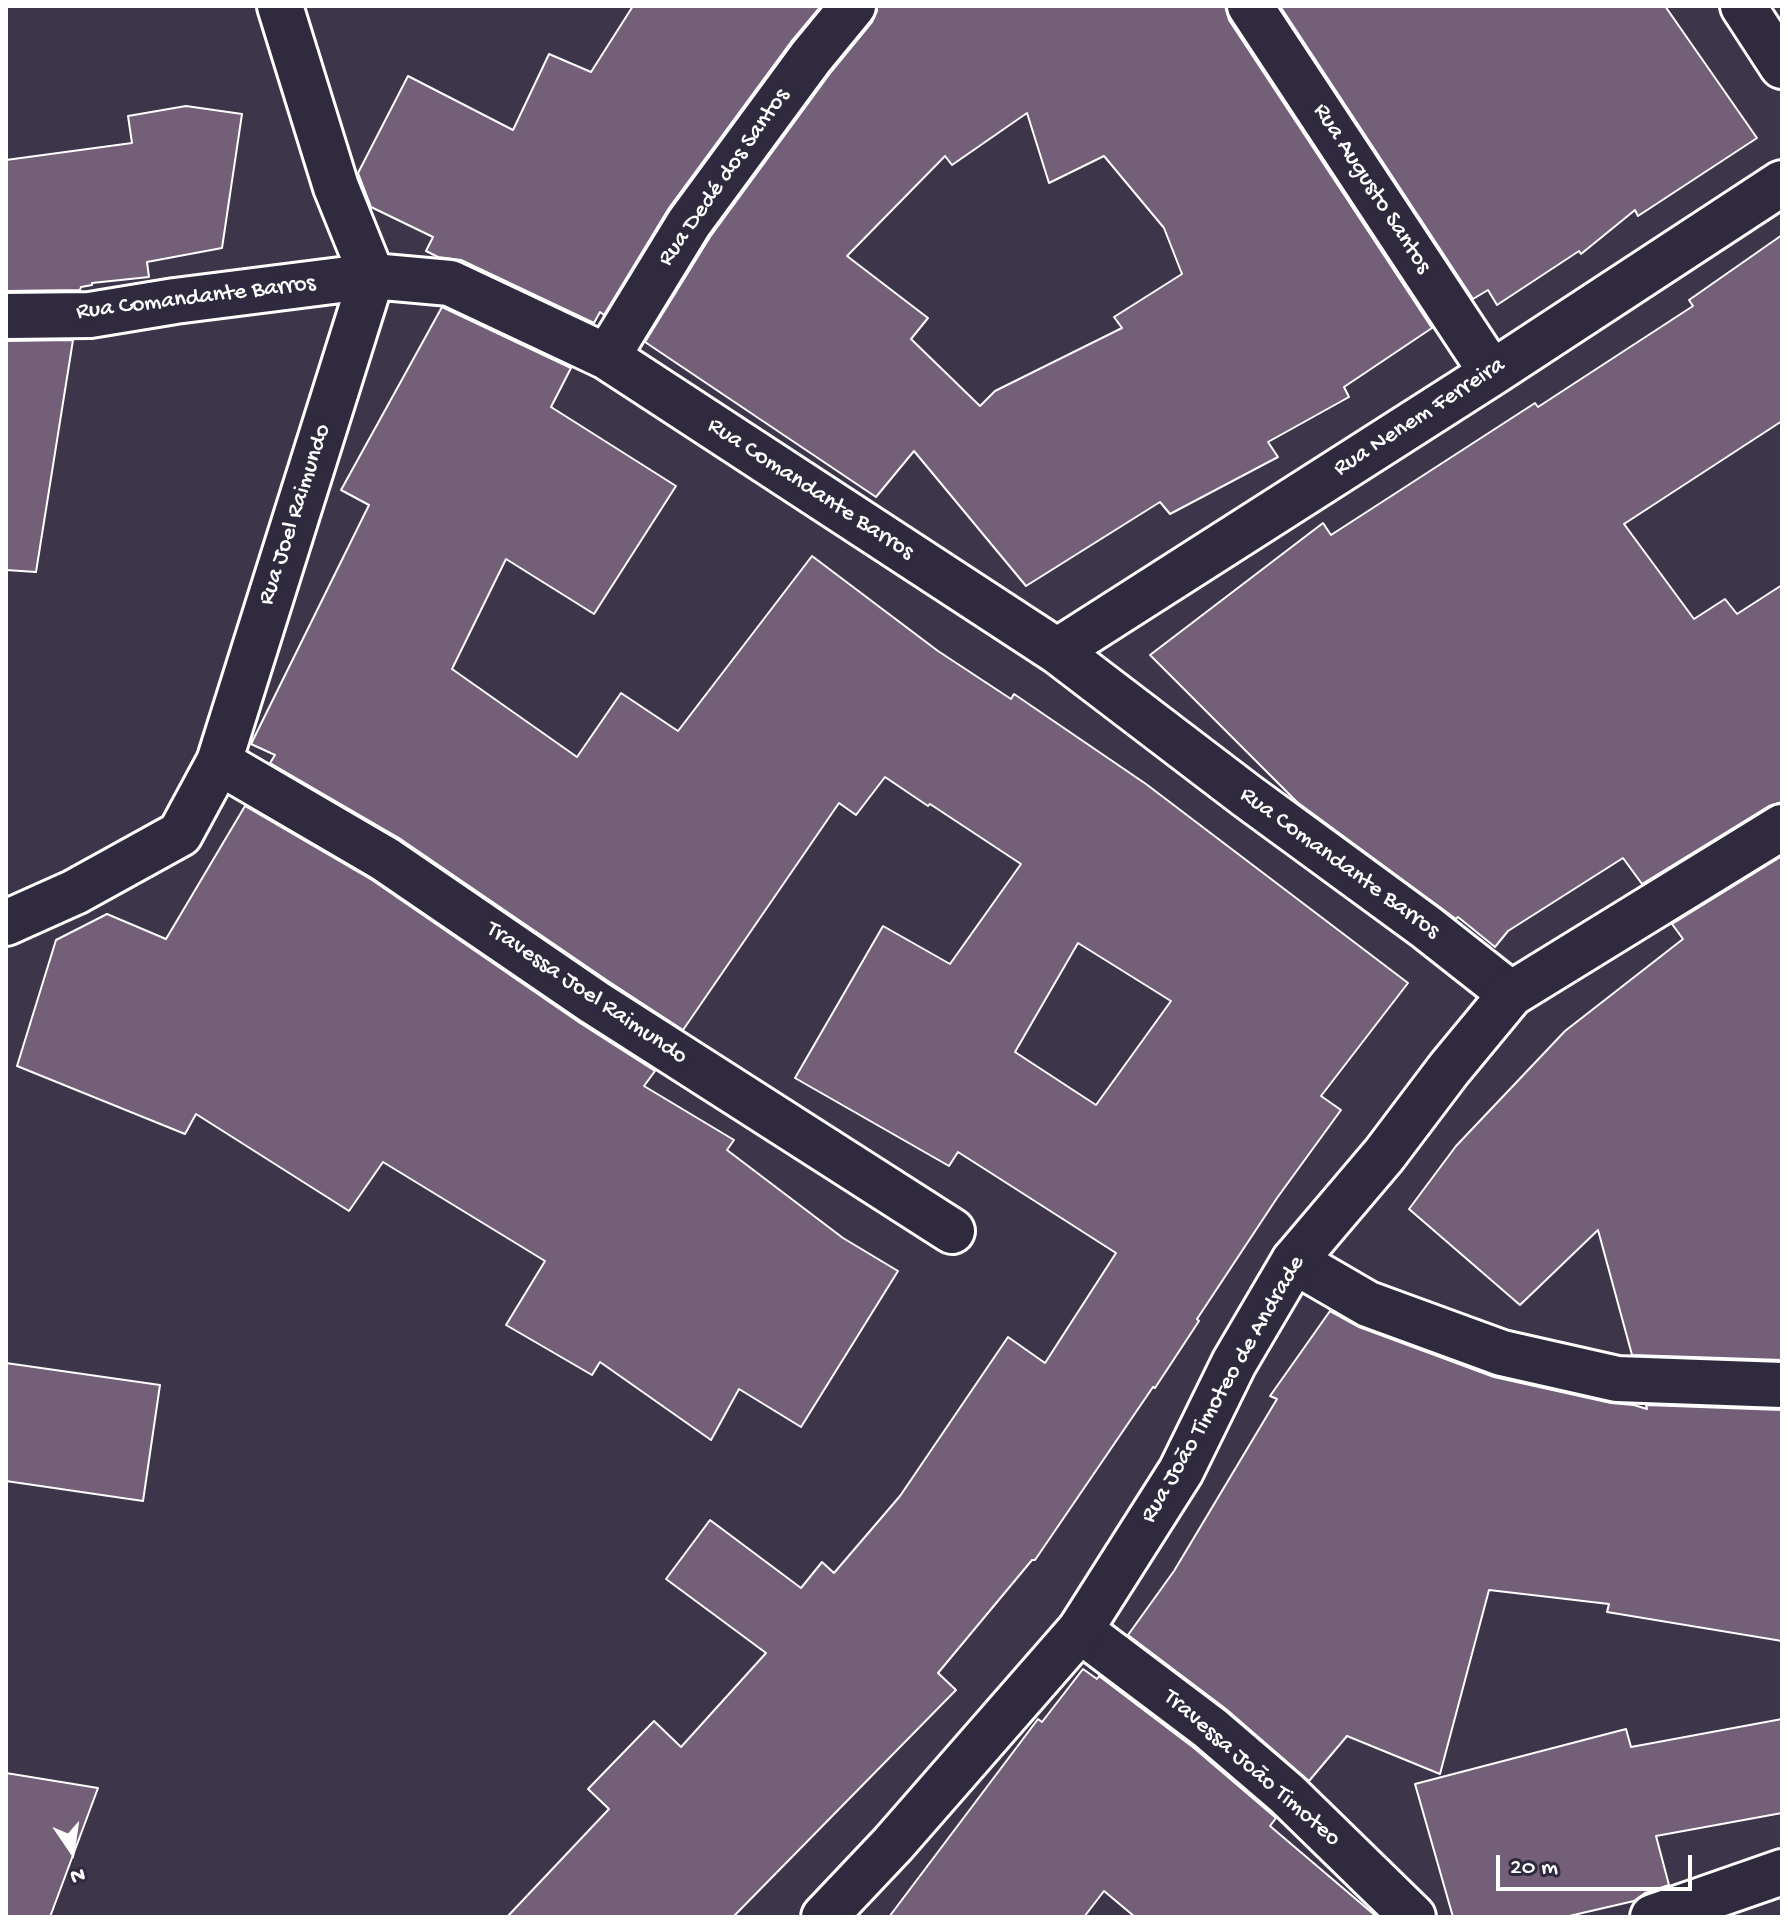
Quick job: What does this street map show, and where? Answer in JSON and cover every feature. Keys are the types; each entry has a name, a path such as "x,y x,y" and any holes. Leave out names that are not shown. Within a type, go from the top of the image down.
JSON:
{"street":[{"path":"280,6 336,187 372,276"},
{"name":"Rua Dedé dos Santos","path":"607,357 689,223 811,57 853,6"},
{"name":"Rua Augusto Santos","path":"1250,6 1492,373"},
{"path":"1743,6 1782,66"},
{"name":"Rua Nenem Ferreira","path":"1057,651 1782,183"},
{"name":"Rua Comandante Barros","path":"6,316 90,315 372,276 450,283 607,357 1057,651 1511,994"},
{"name":"Rua Joel Raimundo","path":"6,923 75,892 180,834 219,762 372,276"},
{"name":"Travessa Joel Raimundo","path":"219,762 385,859 594,1002 952,1231"},
{"name":"Rua João Timoteo de Andrade","path":"824,1917 893,1844 1080,1630 1181,1471 1234,1363 1294,1261 1384,1155 1511,994 1782,827"},
{"path":"1294,1261 1368,1304 1502,1353 1617,1379 1782,1385"},
{"name":"Travessa João Timoteo","path":"1080,1630 1210,1728 1287,1794 1413,1917"},
{"path":"1653,1917 1782,1872"}],"building":[{"path":"633,6 821,6 669,208 604,315 600,312 594,323 461,260 438,257 426,251 433,237 371,207 358,173 408,76 513,130 549,54 591,72"},
{"path":"877,6 1225,6 1229,20 1432,328 1344,387 1349,397 1268,442 1278,457 1170,514 1160,502 1026,586 914,451 876,497 645,342 710,237 831,72 872,22","holes":["1027,113 1049,183 1104,156 1164,228 1182,274 1114,317 1122,328 995,391 980,406 911,339 928,318 847,256 945,156 952,165"]},
{"path":"1280,6 1665,6 1757,138 1638,216 1635,210 1581,254 1579,251 1497,305 1488,290 1473,299"},
{"path":"186,106 242,114 222,248 147,262 149,277 92,283 80,290 6,291 6,160 132,143 128,116"},
{"path":"1782,235 1782,421 1624,524 1694,619 1725,599 1737,614 1782,585 1782,802 1769,806 1642,884 1623,858 1508,931 1495,947 1297,802 1150,655 1323,523 1331,535 1535,403 1538,407 1693,306 1689,300"},
{"path":"442,307 571,368 551,407 676,486 594,614 506,559 452,669 577,757 621,693 678,731 812,556 938,651 1011,699 1014,694 1146,784 1408,983 1321,1096 1341,1110 1277,1198 1155,1388 1035,1560 938,1673 956,1690 733,1917 507,1917 609,1809 588,1789 654,1721 681,1747 766,1653 666,1579 710,1520 801,1588 822,1562 834,1573 900,1496 1008,1337 1045,1363 1116,1253 958,1152 949,1166 795,1078 883,926 950,964 1021,864 885,777 856,815 839,803 683,1030 399,838 270,763 275,755 251,744 369,505 341,490","holes":["1078,943 1171,1001 1096,1105 1015,1052"]},
{"path":"73,340 36,572 6,570 6,341"},
{"path":"245,806 372,880 655,1071 644,1086 734,1140 727,1150 843,1238 898,1271 801,1427 739,1389 711,1440 600,1362 592,1375 506,1325 545,1261 383,1162 349,1211 196,1114 185,1134 17,1066 56,940 107,914 166,939"},
{"path":"1782,856 1782,1360 1632,1355 1598,1230 1520,1305 1409,1209 1456,1146 1565,1031 1683,939 1672,924"},
{"path":"1330,1311 1359,1327 1494,1377 1611,1403 1647,1409 1646,1405 1782,1410 1782,1641 1607,1612 1609,1604 1489,1590 1440,1774 1347,1736 1309,1781 1226,1709 1128,1635 1174,1571 1277,1399 1270,1396"},
{"path":"6,1363 160,1385 143,1501 6,1481"},
{"path":"1083,1669 1097,1679 1099,1676 1194,1748 1276,1818 1270,1826 1377,1917 1135,1917 1104,1891 1084,1917 889,1917 1038,1719 1042,1722"},
{"path":"1782,1719 1782,1813 1656,1836 1669,1885 1645,1893 1634,1901 1565,1917 1453,1917 1415,1784 1626,1729 1631,1747"},
{"path":"6,1773 98,1788 50,1917 6,1917"}]}
